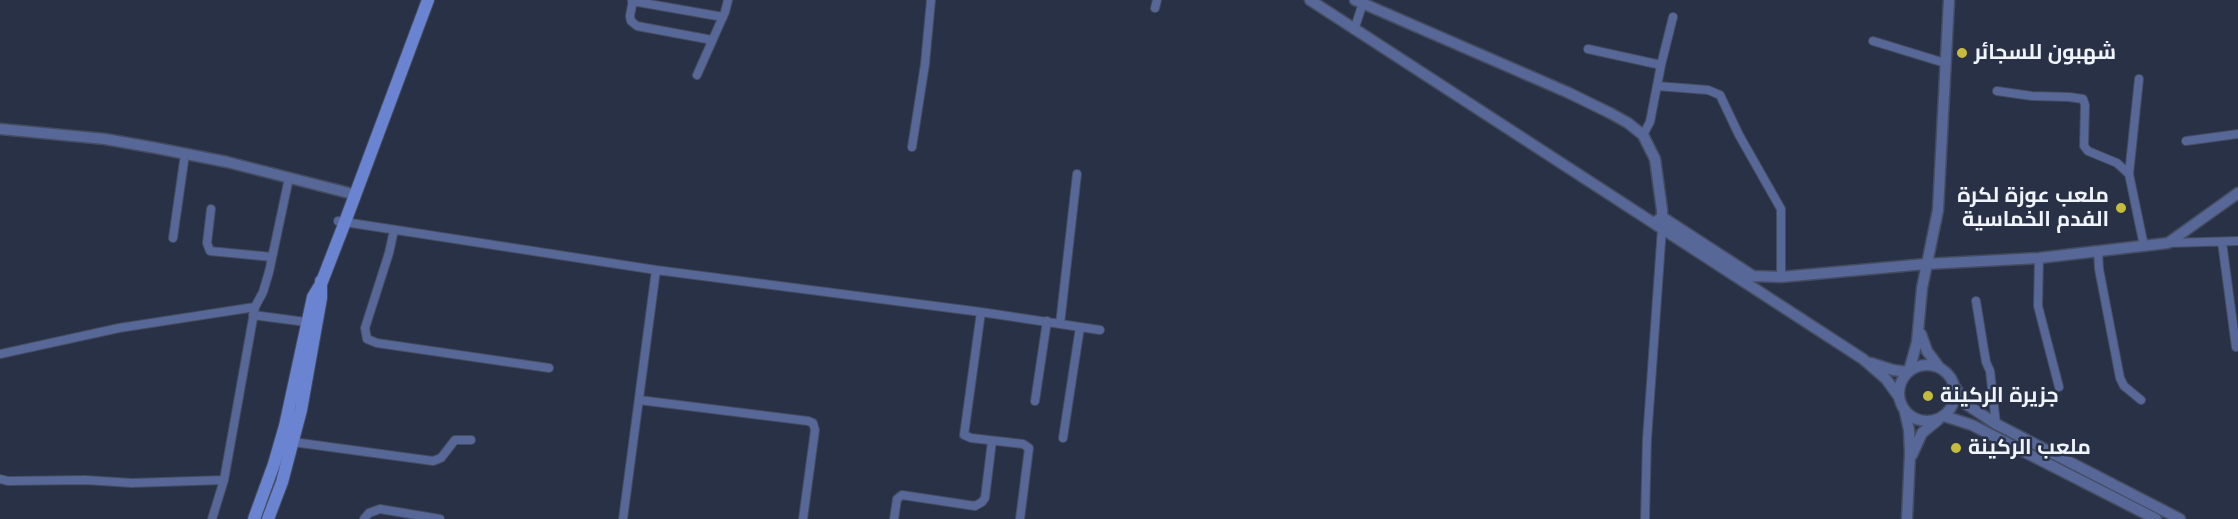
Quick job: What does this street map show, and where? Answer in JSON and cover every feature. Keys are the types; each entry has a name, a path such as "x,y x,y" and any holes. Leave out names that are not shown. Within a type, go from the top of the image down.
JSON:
{"main road":[{"path":"254,519 285,426 313,297 321,284 349,193 423,0"},
{"path":"341,221 428,0"},
{"path":"268,519 282,482 301,410 321,298 321,284"}],"street":[{"path":"698,75 728,0"},
{"path":"912,147 925,64 931,0"},
{"path":"1310,0 1659,223 1738,278 1863,359 1886,379 1899,397 1909,430 1910,464 1906,519"},
{"path":"1899,397 1900,383 1909,371 1917,345 1922,288 1938,210 1949,0"},
{"path":"712,40 637,26 630,16 633,1 723,17"},
{"path":"1354,30 1360,1 1610,113 1643,135 1655,159 1659,223 1647,439 1646,519"},
{"path":"1643,135 1650,122 1673,17"},
{"path":"1873,41 1945,63"},
{"path":"1588,50 1661,65"},
{"path":"2139,79 2129,174 2144,246"},
{"path":"1657,86 1708,90 1720,94 1738,135 1782,209 1781,277"},
{"path":"1997,90 2032,96 2083,99 2085,105 2084,146 2088,151 2117,163 2129,174"},
{"path":"0,129 105,139 185,154 349,193"},
{"path":"2186,141 2238,134"},
{"path":"173,238 185,154"},
{"path":"1060,324 1077,174"},
{"path":"212,519 224,480 254,311 263,292 289,178"},
{"path":"2168,243 2238,193"},
{"path":"212,209 207,243 210,251 272,257"},
{"path":"341,221 656,270 981,312 1100,330"},
{"path":"1659,223 1753,276"},
{"path":"394,230 365,328 367,339 377,344 549,368"},
{"path":"1738,278 1781,277 1926,264 2040,258 2168,243 2238,241"},
{"path":"2222,242 2236,347"},
{"path":"2098,252 2099,269 2120,378 2124,386 2141,400"},
{"path":"2040,258 2038,306 2059,387"},
{"path":"623,519 656,270"},
{"path":"1976,301 1986,362 1990,371 1996,424"},
{"path":"0,354 131,326 254,311 306,322"},
{"path":"981,312 963,431 966,437 1023,444 1029,448 1020,519"},
{"path":"1035,401 1047,321"},
{"path":"1919,325 1924,344 1939,367"},
{"path":"1064,438 1080,327"},
{"path":"1863,359 1889,369 1909,371 1924,365 1939,367 1947,372 1966,404 1996,424 2180,519"},
{"path":"1910,464 1916,443 1922,433 1954,404 1955,387"},
{"path":"639,400 813,423 815,430 803,519"},
{"path":"1904,410 1920,421 1930,422 1942,417 1972,426 2156,519"},
{"path":"293,442 434,461 441,458 455,440 471,440"},
{"path":"894,519 897,499 902,495 975,506 982,502 985,498 992,441"},
{"path":"0,479 132,483 224,480"},
{"path":"364,519 369,513 380,509 440,519"}],"place":[{"name":"شهبون للسجائر","path":"1962,53"},
{"name":"ملعب عوزة لكرة الفدم الخماسية","path":"2121,208"},
{"name":"جزيرة الركينة","path":"1928,396"},
{"name":"ملعب الركينة","path":"1956,448"}]}
